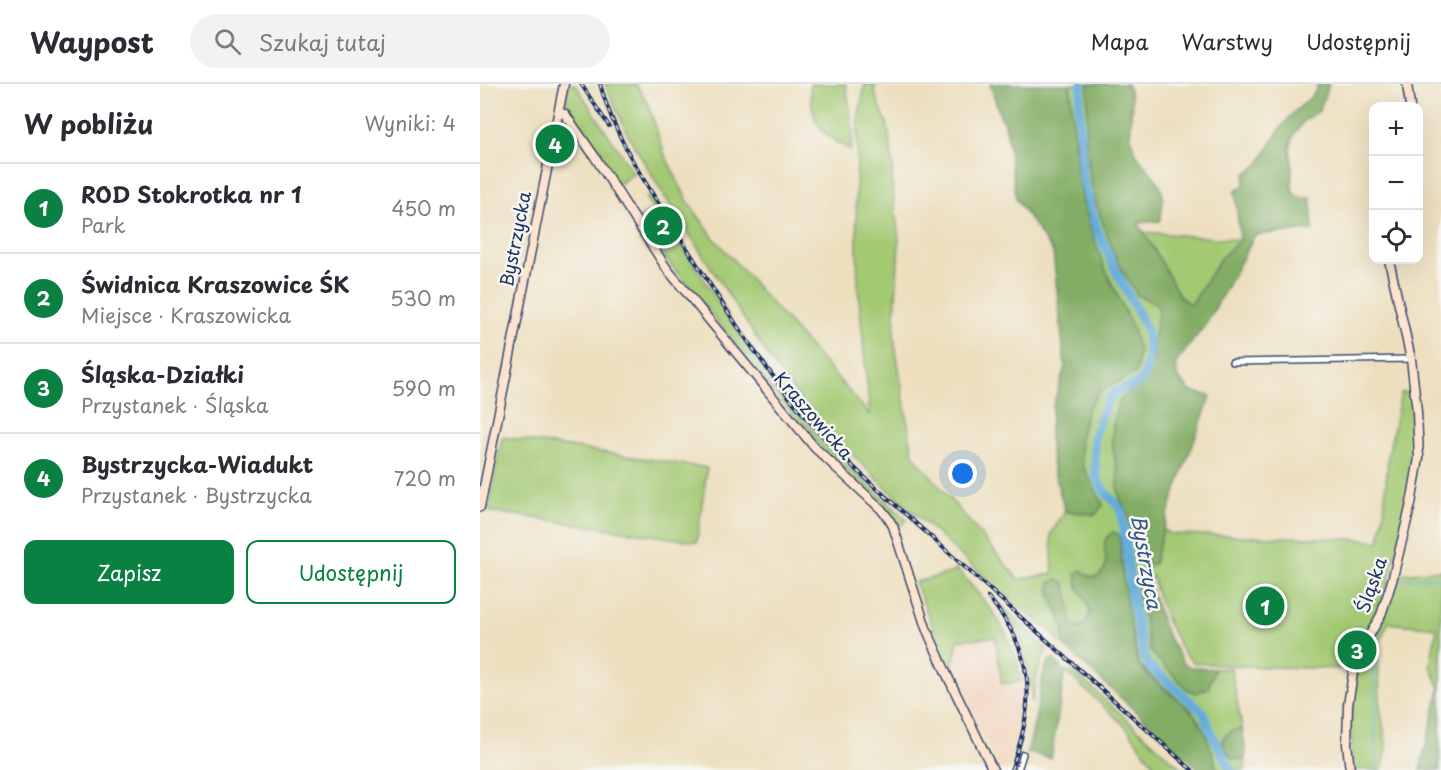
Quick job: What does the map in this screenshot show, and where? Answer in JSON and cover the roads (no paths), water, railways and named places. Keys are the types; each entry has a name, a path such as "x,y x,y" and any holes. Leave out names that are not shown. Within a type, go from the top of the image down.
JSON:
{"street":[{"name":"Bystrzycka","path":"480,507 482,487 564,84"},
{"path":"1407,84 1409,102"},
{"name":"Kraszowicka","path":"558,113 565,114 668,269 815,448 888,518 893,526 926,628 993,770"},
{"name":"Śląska","path":"1350,770 1347,744 1348,705 1353,673 1361,650 1381,615 1392,582 1413,495 1419,458 1411,359 1390,264"},
{"path":"1232,362 1411,359"},
{"path":"1018,770 1023,754"}],"waterway":[{"name":"Bystrzyca","path":"1082,84 1079,103 1082,175 1097,230 1146,328 1149,345 1144,377 1139,383 1113,393 1108,400 1094,436 1096,476 1104,491 1121,511 1131,593 1143,653 1148,665 1203,712 1231,770"},
{"path":"1392,595 1400,579 1441,578"},
{"path":"1376,770 1374,673 1370,651 1384,619"}],"railway":[{"path":"581,84 609,126"},
{"path":"600,84 614,124 644,180 738,326 769,371 803,414 874,486 1192,770"},
{"path":"988,597 1004,618 1015,638 1027,679 1025,723 1011,770"}],"place":[{"name":"Bystrzycka-Wiadukt","path":"555,144"},
{"name":"Świdnica Kraszowice ŚK","path":"663,226"},
{"name":"ROD Stokrotka nr 1","path":"1265,606"},
{"name":"Śląska-Działki","path":"1357,650"}]}
